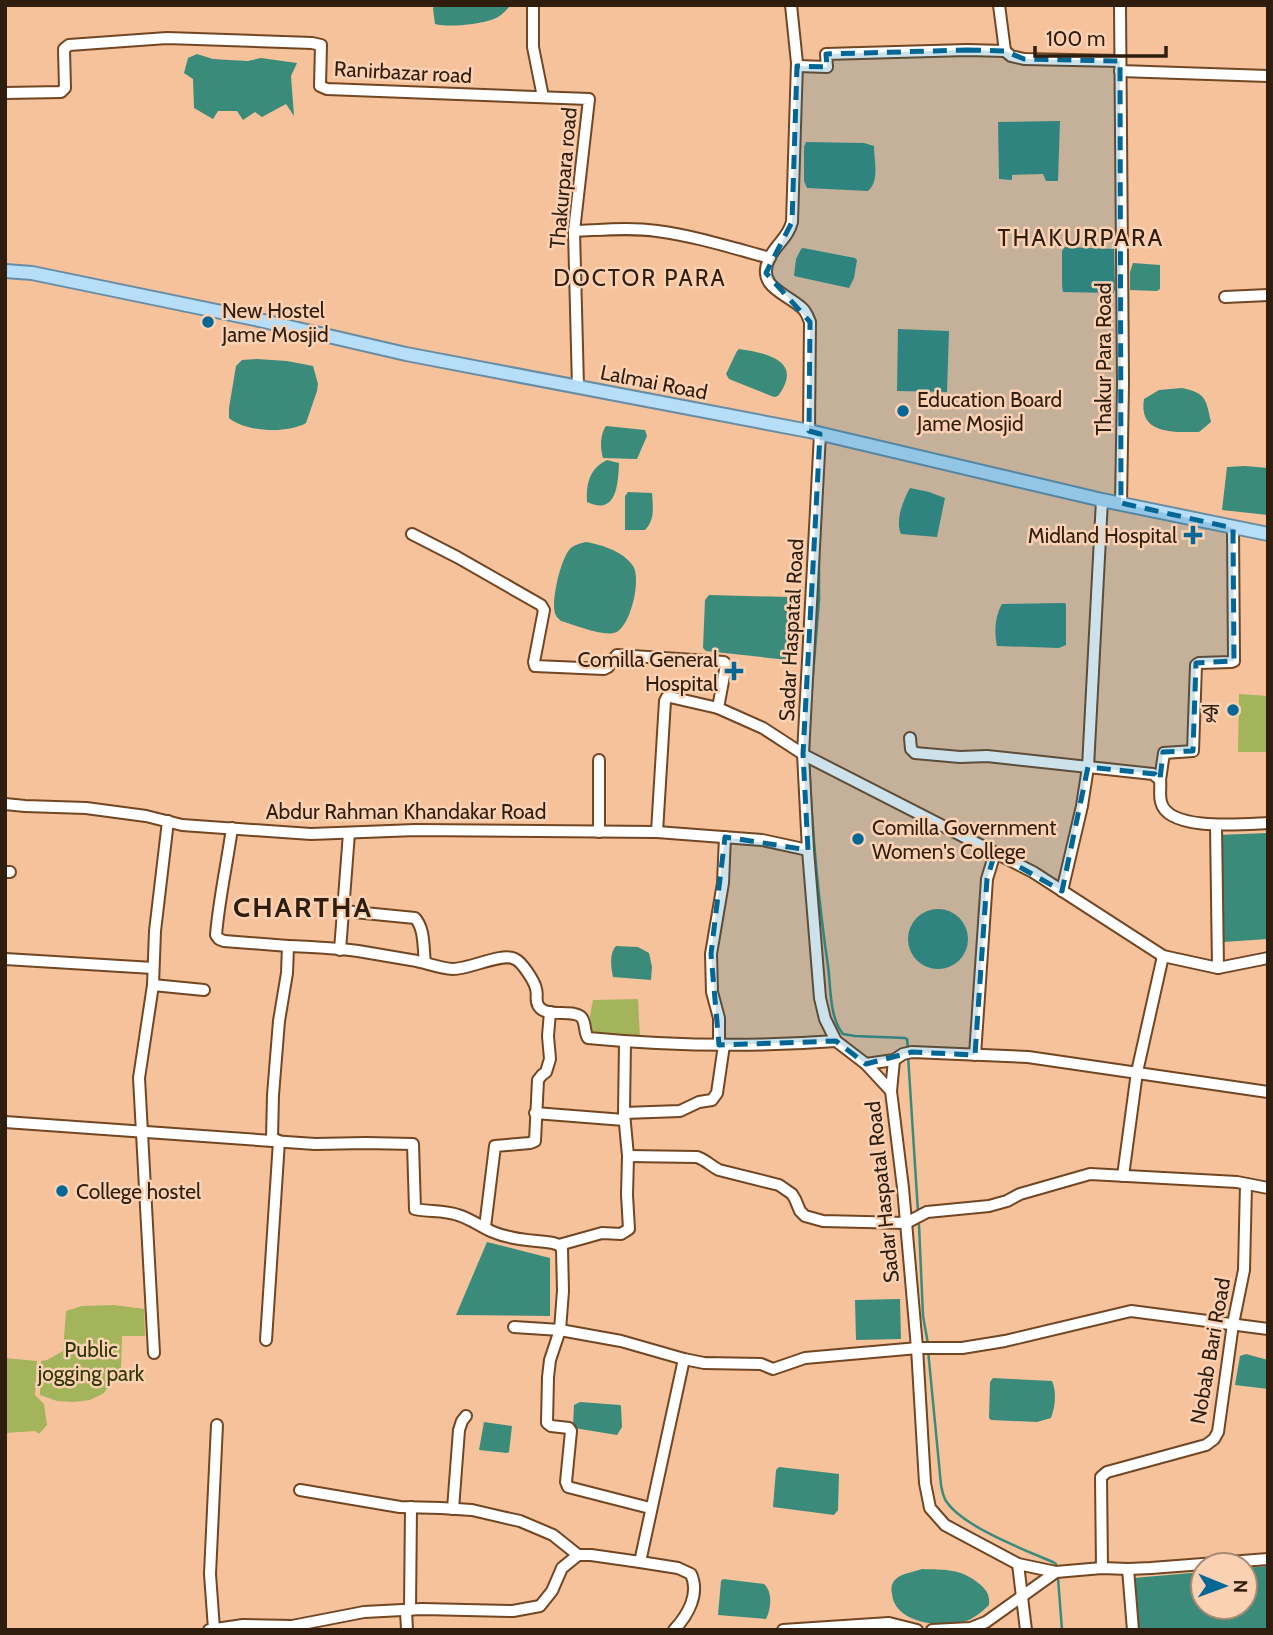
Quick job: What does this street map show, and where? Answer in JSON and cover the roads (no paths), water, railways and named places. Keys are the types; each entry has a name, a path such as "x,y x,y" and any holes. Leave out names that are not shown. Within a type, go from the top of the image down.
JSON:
{"main road":[{"name":"Lalmai Road","path":"5,262 32,273"},
{"name":"Lalmai Road","path":"5,271 32,273 406,354 814,433 1102,500 1268,534"}],"street":[{"path":"533,5 533,47 542,97"},
{"path":"574,231 657,231 769,258 789,232 792,222 797,66 791,5"},
{"path":"999,5 1005,51"},
{"name":"Thakur Para Road","path":"1120,5 1123,383 1121,503"},
{"name":"Ranirbazar road","path":"5,93 61,92 65,88 64,49 69,45 167,38 321,45 320,86 327,89 589,99"},
{"path":"797,66 827,67 826,54 967,50 1005,51 1011,56 1024,59 1268,76"},
{"name":"Thakurpara road","path":"578,387 574,231 589,99"},
{"name":"Sadar Haspatal Road","path":"769,258 766,273 770,283 778,292 802,308 810,322 814,433 808,850 820,998 825,1019 836,1041 866,1064 891,1091 918,1348 922,1448 930,1508 945,1525 1018,1564 1056,1572"},
{"path":"1225,298 1268,295"},
{"path":"1062,891 1082,806 1088,767 1102,500"},
{"path":"1233,528 1234,661 1196,665 1193,751 1164,753 1160,780 1161,802 1167,812 1186,821 1216,825 1268,823"},
{"path":"412,534 541,606 544,610 535,666 604,669 617,655 724,662 726,665 719,708"},
{"path":"657,832 665,701 670,697 719,708 763,728 808,756 1033,872 1163,956 1218,968 1268,958"},
{"path":"910,738 911,749 915,753 960,757 987,756 1153,774 1160,780"},
{"path":"598,760 599,832"},
{"name":"Abdur Rahman Khandakar Road","path":"5,804 86,808 146,816 182,825 311,834 416,830 657,832 762,840 808,850"},
{"path":"154,1353 139,1078 153,985 160,884 168,821"},
{"path":"1216,825 1218,968"},
{"path":"232,828 216,936 224,941 340,950 458,969 508,957 518,960 536,988 537,1005 550,1012 581,1017 589,1038 625,1042 722,1045 836,1041"},
{"path":"340,950 349,833"},
{"path":"536,1114 624,1117 680,1111 699,1102 712,1100 717,1093 722,1045 712,992 711,954 723,883 725,837"},
{"path":"975,1055 987,879 995,853"},
{"path":"344,911 415,918 421,929 425,962"},
{"path":"279,1141 272,1139 273,1095 288,946"},
{"path":"1123,1176 1137,1072 1163,956"},
{"path":"5,960 153,968"},
{"path":"153,985 204,989"},
{"path":"485,1227 494,1149 497,1145 535,1141 538,1080 546,1073 550,1059 550,1012"},
{"path":"5,1122 315,1144 413,1144 415,1209 458,1214 493,1232 559,1245 602,1233 621,1234 629,1228 628,1156 624,1117 625,1042"},
{"path":"891,1091 903,1055"},
{"path":"866,1064 903,1055 1028,1057 1268,1092"},
{"path":"267,1340 279,1141"},
{"path":"628,1156 705,1159 719,1170 779,1185 792,1194 805,1216 823,1221 906,1223 927,1212 989,1206 1090,1174 1237,1182 1268,1188"},
{"name":"Nobab Bari Road","path":"1102,1567 1101,1477 1107,1472 1206,1446 1218,1432 1233,1324 1244,1270 1246,1184"},
{"path":"559,1245 562,1249 564,1291 560,1331 550,1360 547,1423 569,1428 571,1431 566,1482 568,1487 650,1508"},
{"path":"514,1327 621,1341 704,1363 761,1364 773,1368 805,1358 918,1348 962,1348 1005,1341 1131,1311 1268,1329"},
{"path":"640,1562 684,1359"},
{"path":"453,1509 458,1430 466,1416"},
{"path":"217,1425 210,1574 211,1629 243,1625 329,1624 364,1612 513,1611 540,1606 552,1591 562,1568 578,1555"},
{"path":"300,1490 381,1504 472,1510 539,1528 553,1535 578,1555 678,1568 691,1574 694,1581 692,1605 674,1630"},
{"path":"407,1630 411,1507"},
{"path":"932,1630 971,1628 986,1622 1056,1572 1102,1567 1128,1569 1268,1559"},
{"path":"1018,1564 1026,1630"},
{"path":"1128,1569 1133,1630"},
{"path":"783,1630 889,1623 917,1630"}],"water":[{"path":"434,5 511,5 500,16 492,19 449,26 435,24"},
{"path":"197,54 213,59 248,61 261,58 297,63 291,76 294,116 286,104 262,117 255,112 243,120 237,111 218,111 213,119 194,108 193,79 184,73 188,58"},
{"path":"1060,121 1058,181 1046,181 1043,174 1012,175 1012,180 999,179 998,122"},
{"path":"806,142 864,143 874,146 875,176 872,187 868,191 807,188 804,181"},
{"path":"1065,247 1114,249 1113,293 1063,292 1062,251"},
{"path":"803,248 855,258 854,278 849,288 794,276 796,259"},
{"path":"1133,263 1160,265 1160,289 1130,290"},
{"path":"898,329 949,331 947,392 897,391"},
{"path":"739,349 771,356 784,367 787,374 785,384 778,396 774,397 729,379 726,374"},
{"path":"257,359 313,366 318,384 306,423 288,429 267,430 236,423 229,418 236,366 242,360"},
{"path":"1182,388 1196,392 1204,398 1211,422 1199,432 1169,431 1152,425 1144,411 1144,399 1159,390"},
{"path":"606,426 645,430 647,436 637,459 603,458 601,441"},
{"path":"607,460 619,463 614,496 605,505 587,502 590,477 601,463"},
{"path":"1227,467 1268,468 1268,515 1222,510"},
{"path":"910,488 945,498 937,537 901,534 899,517"},
{"path":"628,492 652,493 652,518 645,530 625,530 625,496"},
{"path":"586,542 618,553 629,561 635,572 633,603 625,623 614,633 595,632 561,621 555,613 556,589 563,561 572,548"},
{"path":"709,595 800,599 793,658 788,660 706,651 703,648 705,600"},
{"path":"1065,603 1066,645 1059,648 997,646 996,624 1002,604"},
{"path":"1268,833 1268,939 1223,942 1217,835"},
{"path":"938,909 955,914 963,922 968,939 963,956 955,964 938,969 921,964 913,956 908,939 913,922 921,914"},
{"path":"616,946 638,947 649,953 651,980 613,977 611,957"},
{"path":"487,1242 550,1258 550,1316 456,1315"},
{"path":"900,1299 901,1339 856,1340 855,1300"},
{"path":"1246,1354 1268,1360 1268,1389 1235,1385 1240,1356"},
{"path":"993,1378 1052,1381 1055,1400 1051,1418 1037,1422 991,1420 990,1382"},
{"path":"580,1402 620,1405 622,1427 617,1435 574,1428 574,1405"},
{"path":"484,1422 512,1426 509,1452 479,1450"},
{"path":"779,1467 839,1474 838,1510 834,1515 773,1507 776,1470"},
{"path":"1268,1566 1268,1630 1138,1630 1133,1578 1189,1573 1189,1621 1259,1621 1259,1567"},
{"path":"922,1569 951,1571 970,1577 987,1592 989,1605 974,1617 961,1622 937,1624 913,1619 895,1605 892,1586 899,1577"},
{"path":"723,1579 764,1584 769,1591 770,1601 766,1619 718,1615"}],"waterway":[{"path":"812,687 819,600 819,554"},
{"path":"809,732 809,754"},
{"path":"809,760 818,889 835,1019 843,1034 905,1038 908,1048"},
{"path":"908,1055 918,1212"},
{"path":"919,1225 923,1316 928,1344"},
{"path":"928,1350 941,1485 946,1501 954,1511 980,1529 1056,1564"},
{"path":"1058,1578 1062,1630"}],"place":[{"name":"New Hostel Jame Mosjid","path":"208,322"},
{"name":"Education Board Jame Mosjid","path":"903,411"},
{"name":"Midland Hospital","path":"1193,535"},
{"name":"Comilla General Hospital","path":"734,671"},
{"name":"কু","path":"1233,710"},
{"name":"Comilla Government Women's College","path":"858,839"},
{"name":"College hostel","path":"62,1191"}],"district":[{"name":"THAKURPARA","path":"1081,237"},
{"name":"DOCTOR PARA","path":"640,278"},
{"name":"CHARTHA","path":"303,907"}],"park label":[{"name":"Public jogging park","path":"91,1361"}]}
